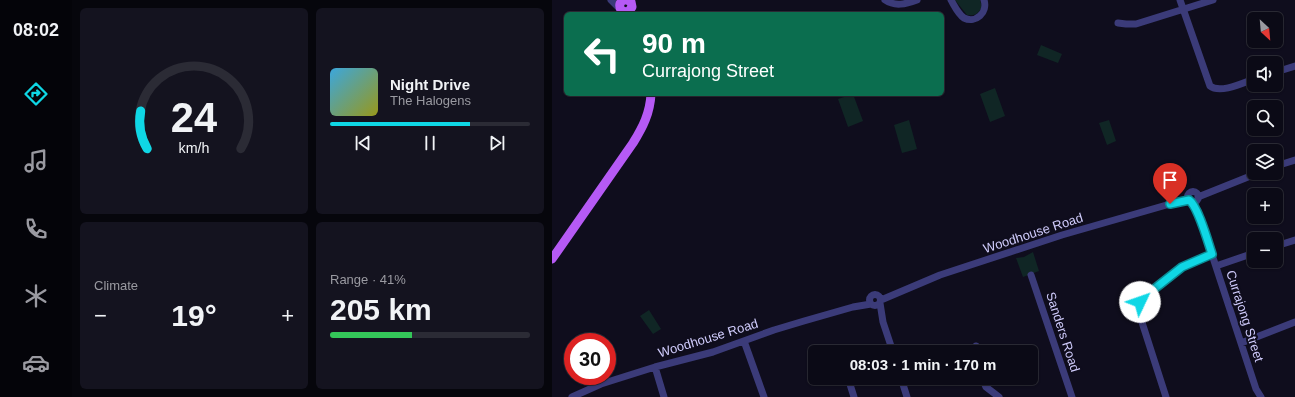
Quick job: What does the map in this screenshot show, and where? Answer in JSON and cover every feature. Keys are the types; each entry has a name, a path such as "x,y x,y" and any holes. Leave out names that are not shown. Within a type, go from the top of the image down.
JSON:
{"main road":[{"path":"552,259 645,125 650,108 651,96"}],"street":[{"path":"611,0 626,5"},
{"path":"885,0 892,4 904,4 917,0"},
{"path":"951,0 961,15 969,19 976,18 983,14 986,8 984,0"},
{"path":"1180,0 1210,86 1220,90 1247,81"},
{"path":"1118,23 1136,24 1213,0"},
{"path":"1283,70 1295,66"},
{"path":"1283,164 1295,160"},
{"name":"Woodhouse Road","path":"572,397 601,384 655,367 713,352 774,330 876,301 944,274 1062,235 1193,198 1247,177"},
{"name":"Currajong Street","path":"1193,198 1256,389 1261,397"},
{"path":"1283,244 1295,240"},
{"path":"1216,266 1247,255"},
{"path":"1166,397 1138,313 1138,305 1144,297 1182,267 1212,256"},
{"name":"Sanders Road","path":"1031,275 1072,397"},
{"path":"876,301 891,345"},
{"path":"1241,343 1295,322"},
{"path":"744,341 764,397"},
{"path":"655,367 664,397"},
{"path":"850,385 854,397"},
{"path":"903,385 907,397"},
{"path":"985,385 999,397"}],"green space":[{"path":"955,0 980,0 982,7 976,14 967,15"},
{"path":"1041,45 1062,54 1058,63 1037,55"},
{"path":"995,88 1005,116 990,122 980,94"},
{"path":"847,96 854,96 863,121 848,127 838,99"},
{"path":"909,120 917,149 902,153 894,125"},
{"path":"1109,120 1116,141 1107,145 1099,123"},
{"path":"1033,252 1039,271 1023,277 1016,258 1024,257"},
{"path":"649,310 661,329 653,334 640,316"}],"route":[{"path":"1140,302 1144,297 1182,267 1212,254 1200,218 1191,202 1189,200 1170,204"}]}
